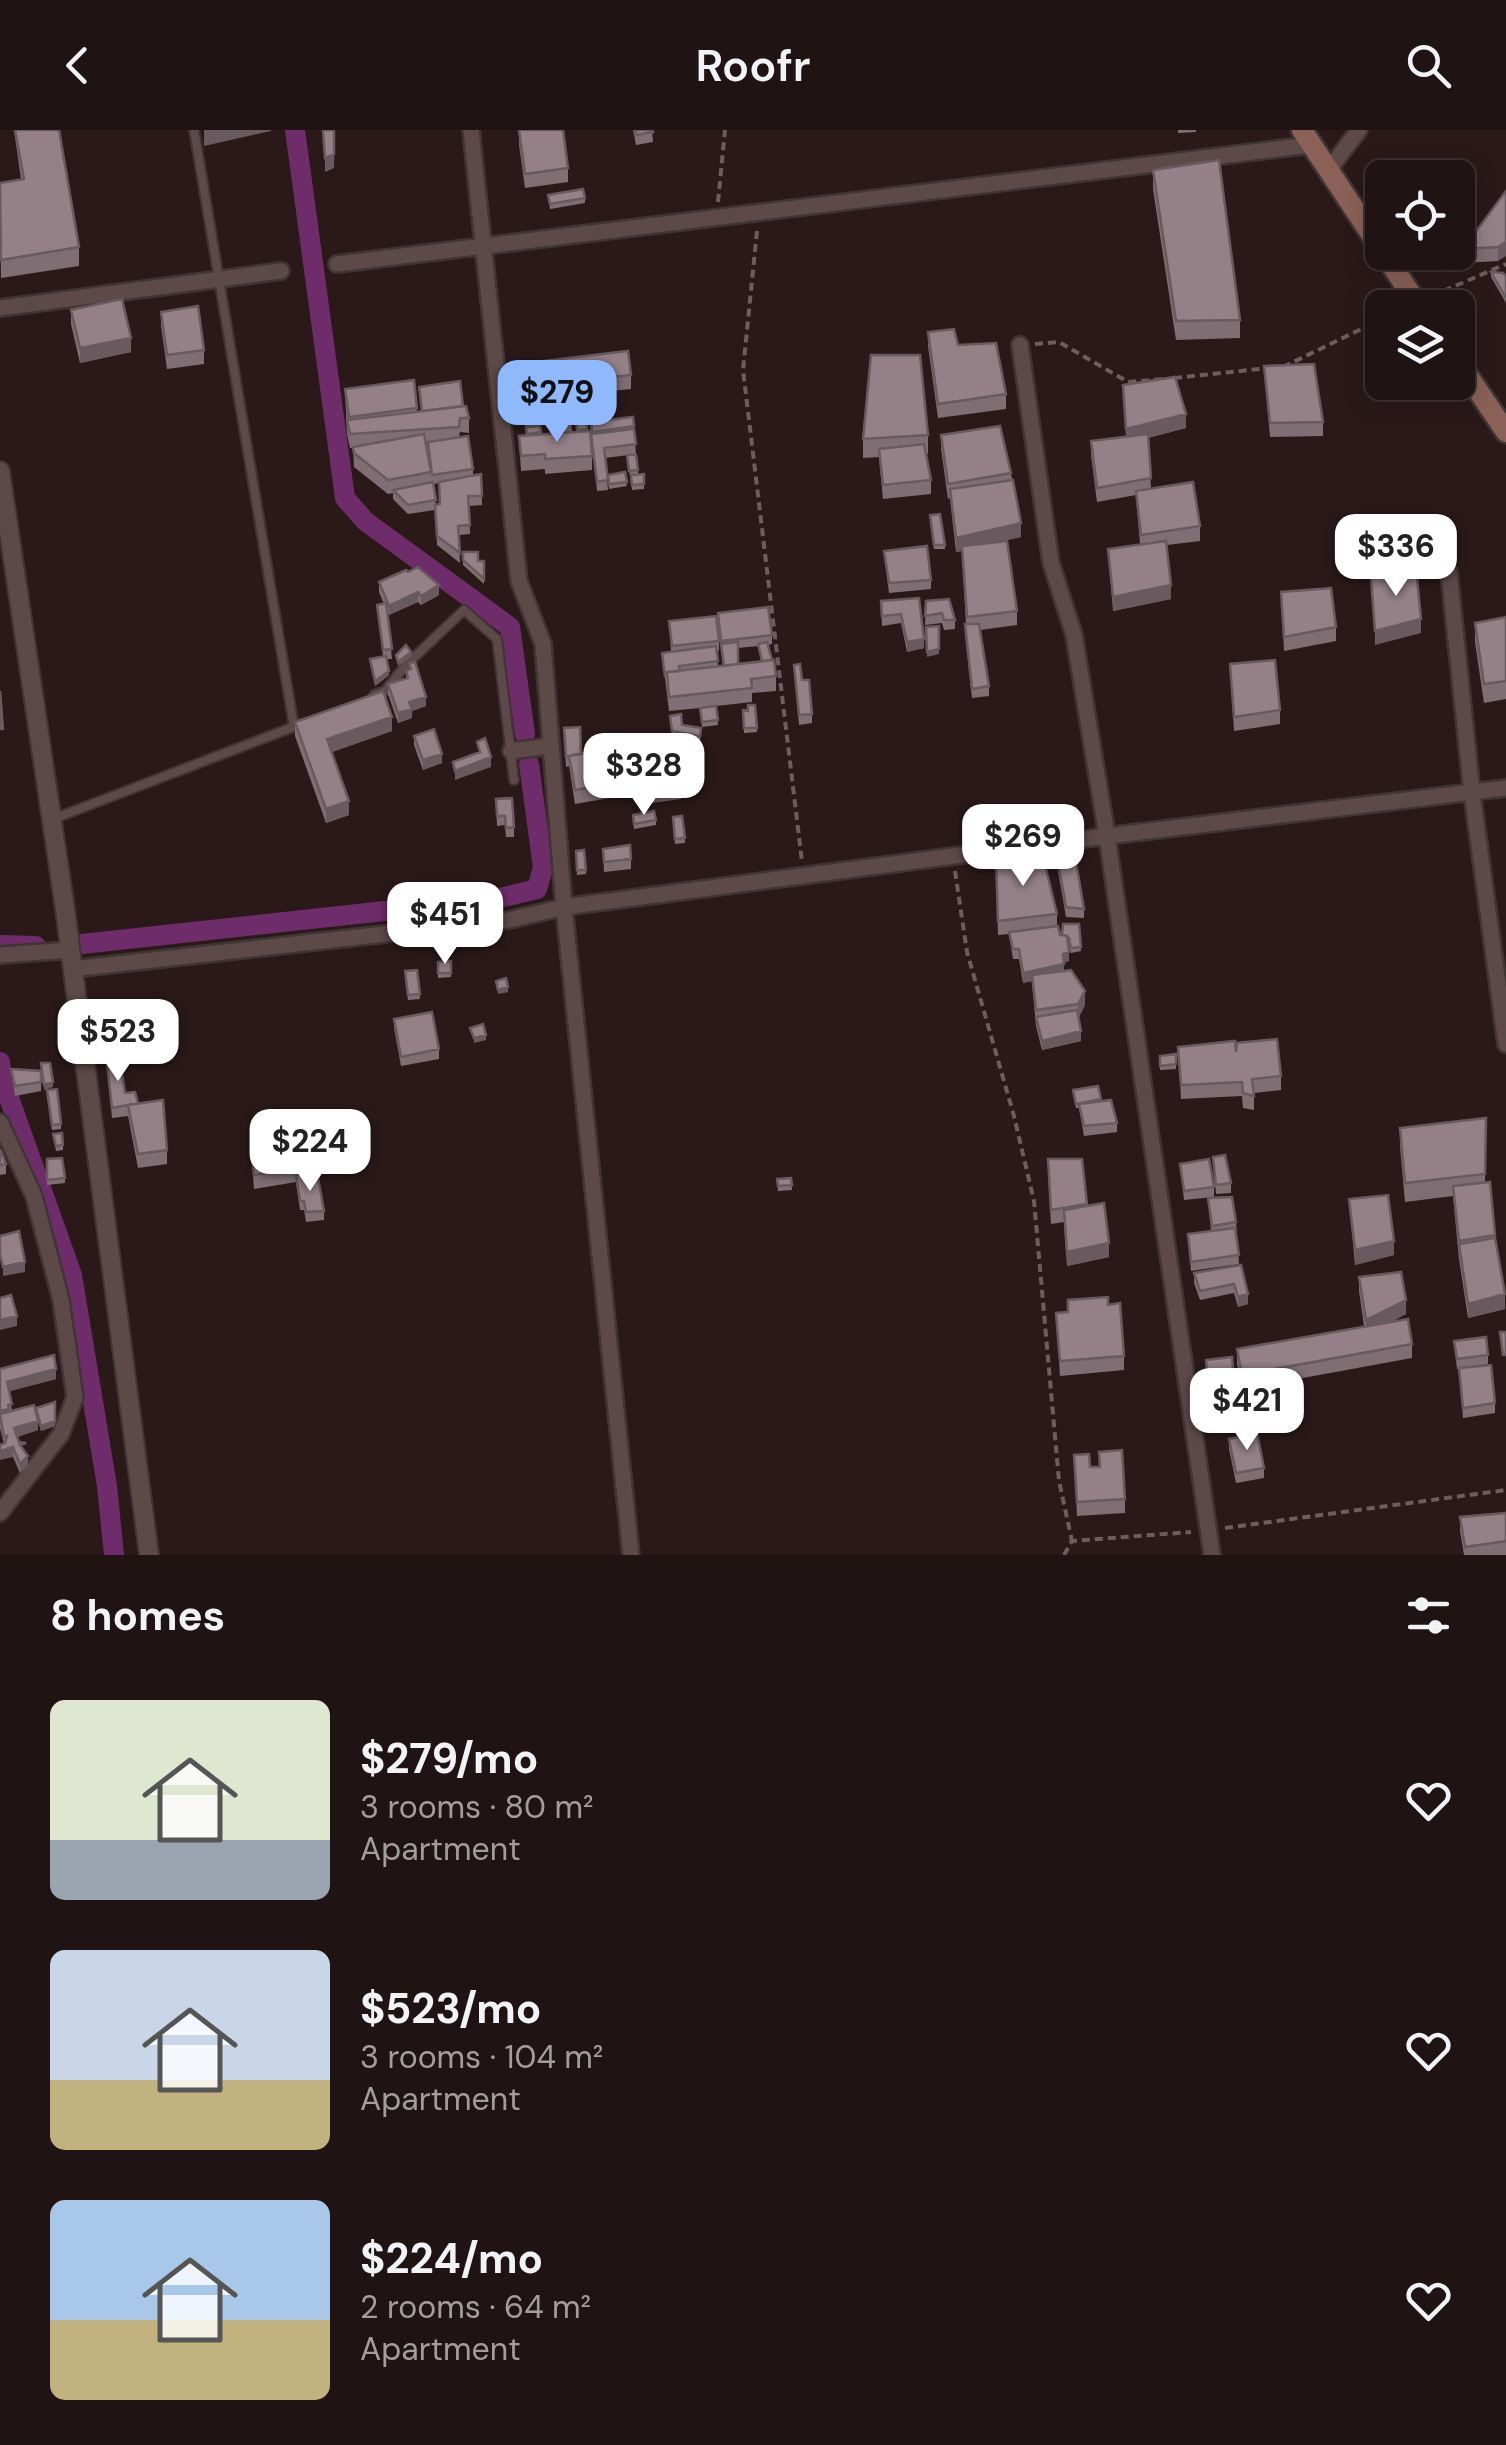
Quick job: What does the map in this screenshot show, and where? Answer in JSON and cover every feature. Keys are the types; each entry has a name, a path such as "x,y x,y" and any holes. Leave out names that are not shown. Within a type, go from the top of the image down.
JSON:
{"main road":[{"path":"1306,137 1408,290"},
{"path":"1475,386 1506,432"}],"street":[{"path":"471,130 519,582 544,644 564,907 631,1555"},
{"path":"1327,172 1360,130"},
{"path":"337,264 1306,137"},
{"path":"0,308 281,270"},
{"path":"1020,345 1051,563 1074,635 1106,836 1212,1555"},
{"path":"0,471 72,960 149,1555"},
{"path":"1449,572 1472,793 1506,1044"},
{"path":"511,750 551,746"},
{"path":"0,955 72,960 509,920 564,907 1506,788"},
{"path":"0,1122 34,1196 60,1300 75,1397 61,1434 0,1513"}],"lane":[{"path":"194,130 294,726"},
{"path":"366,698 385,691 404,666 464,610 497,639 514,780"},
{"path":"52,819 312,720"}],"path":[{"path":"716,216 725,130"},
{"path":"759,211 743,370 803,876"},
{"path":"1450,290 1506,264"},
{"path":"1020,345 1059,342 1128,382 1283,367 1365,327"},
{"path":"952,856 967,952 1034,1201 1059,1481 1072,1541 1064,1555"},
{"path":"1072,1541 1208,1530 1506,1490"}],"building":[{"path":"15,130 59,130 79,247 1,260 0,183 24,179"},
{"path":"323,130 334,130 334,154 325,158"},
{"path":"519,130 563,130 568,168 525,174"},
{"path":"1219,160 1240,320 1176,321 1153,170"},
{"path":"583,189 585,198 550,204 548,195"},
{"path":"1506,191 1506,242 1498,247 1475,248 1475,233"},
{"path":"1491,272 1506,276 1506,298"},
{"path":"122,299 131,338 80,348 71,310"},
{"path":"198,306 204,350 167,355 161,312"},
{"path":"954,329 958,345 996,343 1006,394 938,404 928,332"},
{"path":"628,351 631,375 568,382 572,419 550,421 543,361"},
{"path":"871,355 920,355 928,435 863,439"},
{"path":"1314,364 1323,422 1270,423 1264,366"},
{"path":"540,370 541,385 522,387 520,372"},
{"path":"1175,377 1186,414 1126,429 1123,385"},
{"path":"414,380 417,408 349,417 345,389"},
{"path":"460,381 463,406 422,411 419,387"},
{"path":"541,386 542,405 523,406 522,387"},
{"path":"583,393 585,413 575,414 573,394"},
{"path":"466,406 469,418 460,418 459,427 350,434 347,420"},
{"path":"536,410 541,423 526,424 525,411"},
{"path":"633,417 634,426 592,432 591,422"},
{"path":"586,419 587,429 577,430 576,420"},
{"path":"540,426 541,432 527,434 526,427"},
{"path":"1000,426 1011,473 948,484 941,435"},
{"path":"634,429 636,444 604,448 608,480 597,482 591,434"},
{"path":"590,431 592,456 521,456 519,436"},
{"path":"424,434 431,472 388,480 354,453 353,447"},
{"path":"1148,434 1151,478 1097,488 1091,441"},
{"path":"468,436 473,469 432,475 428,442"},
{"path":"924,444 931,480 883,485 879,449"},
{"path":"627,455 636,455 638,470 629,471"},
{"path":"625,472 627,482 609,484 608,475"},
{"path":"481,474 482,496 468,496 470,525 458,526 460,553 437,536 435,505 440,504 439,482"},
{"path":"644,474 644,484 632,485 631,475"},
{"path":"1013,480 1021,523 956,538 950,489"},
{"path":"433,482 436,500 408,505 393,490"},
{"path":"1193,482 1200,526 1141,535 1136,491"},
{"path":"940,514 945,545 934,545 930,515"},
{"path":"1007,541 1017,611 967,617 962,546"},
{"path":"1166,541 1171,585 1113,597 1108,549"},
{"path":"927,546 931,580 889,583 884,551"},
{"path":"463,552 478,552 478,561 484,561 484,579 463,560"},
{"path":"418,567 439,585 421,596 418,592 389,606 379,582"},
{"path":"1416,568 1421,619 1375,631 1371,578"},
{"path":"1331,588 1336,627 1284,637 1281,592"},
{"path":"919,598 924,639 907,642 901,614 882,616 881,601"},
{"path":"949,599 955,620 944,620 942,613 925,616 926,601"},
{"path":"386,603 392,649 383,650 377,605"},
{"path":"768,607 772,635 721,641 718,613"},
{"path":"716,616 719,641 672,646 669,621"},
{"path":"1506,617 1506,681 1484,684 1475,623"},
{"path":"965,624 979,624 989,686 972,689"},
{"path":"939,626 939,649 927,652 926,627"},
{"path":"738,642 738,664 724,666 721,644"},
{"path":"767,642 772,660 762,661 758,644"},
{"path":"406,645 411,652 398,662 396,655"},
{"path":"716,646 718,661 679,666 680,671 667,672 665,676 662,653"},
{"path":"386,656 389,671 375,681 370,659"},
{"path":"774,660 776,676 751,679 752,688 669,697 667,672"},
{"path":"1275,660 1280,710 1234,717 1230,664"},
{"path":"415,662 426,697 409,702 412,709 398,713 388,684 408,678 409,663"},
{"path":"800,664 802,680 809,680 812,714 799,715 794,665"},
{"path":"383,691 392,717 327,739 349,801 326,809 295,722"},
{"path":"748,705 755,705 757,728 744,728 743,710 748,711"},
{"path":"716,706 718,720 702,722 700,708"},
{"path":"681,714 682,725 701,728 700,736 672,731 670,716"},
{"path":"580,727 581,753 566,757 564,728"},
{"path":"434,729 442,754 423,760 414,736"},
{"path":"676,737 682,771 575,790 569,756"},
{"path":"485,738 491,757 455,771 453,762 480,752 477,742"},
{"path":"680,785 681,794 651,798 650,789"},
{"path":"512,798 514,827 506,828 505,816 497,816 496,799"},
{"path":"654,811 656,820 634,824 633,815"},
{"path":"682,816 685,838 675,839 673,817"},
{"path":"630,845 631,859 604,862 603,849"},
{"path":"584,850 586,870 577,870 576,851"},
{"path":"1043,857 1057,914 998,921 996,860"},
{"path":"1058,862 1076,862 1084,909 1066,907"},
{"path":"1063,924 1079,924 1081,947 1071,948 1069,938 1062,935"},
{"path":"1058,926 1060,935 1067,936 1069,952 1063,954 1064,964 1023,973 1019,949 1013,949 1009,932"},
{"path":"451,961 451,973 438,973 438,962"},
{"path":"417,970 420,994 408,995 405,971"},
{"path":"1071,970 1085,991 1078,1004 1036,1010 1032,975"},
{"path":"506,978 508,987 498,990 496,981"},
{"path":"1077,1010 1081,1031 1042,1041 1036,1017"},
{"path":"432,1012 439,1049 401,1057 394,1019"},
{"path":"483,1024 486,1035 474,1038 470,1028"},
{"path":"1277,1039 1281,1076 1252,1079 1254,1096 1243,1093 1242,1082 1181,1085 1178,1047 1235,1041 1236,1052 1237,1043"},
{"path":"119,1054 125,1093 135,1092 138,1103 112,1108 106,1055"},
{"path":"1176,1054 1176,1064 1160,1066 1160,1056"},
{"path":"41,1063 50,1063 53,1082 44,1085"},
{"path":"11,1069 41,1071 41,1082 15,1086"},
{"path":"1098,1086 1101,1099 1076,1104 1073,1090"},
{"path":"57,1089 61,1124 52,1125 47,1090"},
{"path":"163,1100 167,1150 138,1154 128,1105"},
{"path":"1111,1100 1117,1123 1084,1126 1079,1104"},
{"path":"1486,1118 1485,1174 1405,1183 1400,1128"},
{"path":"62,1133 63,1145 56,1146 53,1134"},
{"path":"315,1141 318,1161 310,1161 311,1166 254,1175 251,1151"},
{"path":"1225,1155 1231,1183 1216,1185 1213,1157"},
{"path":"62,1158 65,1178 47,1180 47,1159"},
{"path":"1048,1159 1082,1159 1087,1204 1051,1210"},
{"path":"1209,1159 1214,1187 1184,1191 1180,1164"},
{"path":"302,1174 303,1179 318,1178 324,1211 306,1212 296,1175"},
{"path":"791,1178 792,1185 778,1186 777,1179"},
{"path":"1490,1182 1495,1235 1459,1241 1453,1186"},
{"path":"1388,1195 1394,1241 1355,1250 1349,1199"},
{"path":"1232,1197 1236,1222 1212,1226 1208,1198"},
{"path":"1104,1203 1109,1243 1067,1252 1064,1210"},
{"path":"1235,1228 1239,1255 1191,1262 1188,1234"},
{"path":"19,1231 25,1262 3,1267 0,1236"},
{"path":"1495,1238 1505,1294 1468,1304 1459,1244"},
{"path":"1241,1265 1248,1294 1238,1297 1234,1284 1200,1291 1194,1273"},
{"path":"1401,1272 1406,1300 1366,1320 1359,1277"},
{"path":"11,1295 17,1316 0,1320 0,1298"},
{"path":"1108,1297 1108,1305 1120,1303 1124,1356 1060,1361 1056,1313 1068,1312 1068,1300"},
{"path":"1408,1319 1412,1344 1242,1375 1237,1349"},
{"path":"1500,1332 1506,1332 1506,1355 1503,1355"},
{"path":"1486,1337 1488,1355 1457,1359 1454,1341"},
{"path":"54,1355 56,1369 7,1382 12,1404 0,1411 0,1369"},
{"path":"1232,1357 1234,1379 1208,1382 1206,1360"},
{"path":"1491,1365 1495,1403 1463,1408 1459,1368"},
{"path":"55,1402 55,1421 41,1426 36,1408"},
{"path":"34,1405 38,1421 14,1428 19,1442 26,1443 20,1445 28,1456 20,1464 13,1447 0,1451 7,1436 4,1437 0,1414"},
{"path":"1257,1433 1264,1468 1236,1473 1229,1439"},
{"path":"1122,1450 1125,1499 1077,1502 1074,1455 1089,1454 1090,1467 1100,1467 1099,1452"},
{"path":"1506,1513 1506,1541 1465,1547 1460,1517"}],"waterway":[{"path":"295,130 345,498 365,521 510,627 525,734"},
{"path":"82,944 495,899 537,889 543,868 529,764"},
{"path":"0,945 36,946"},
{"path":"0,1062 2,1078 72,1275 107,1486 114,1555"}]}
